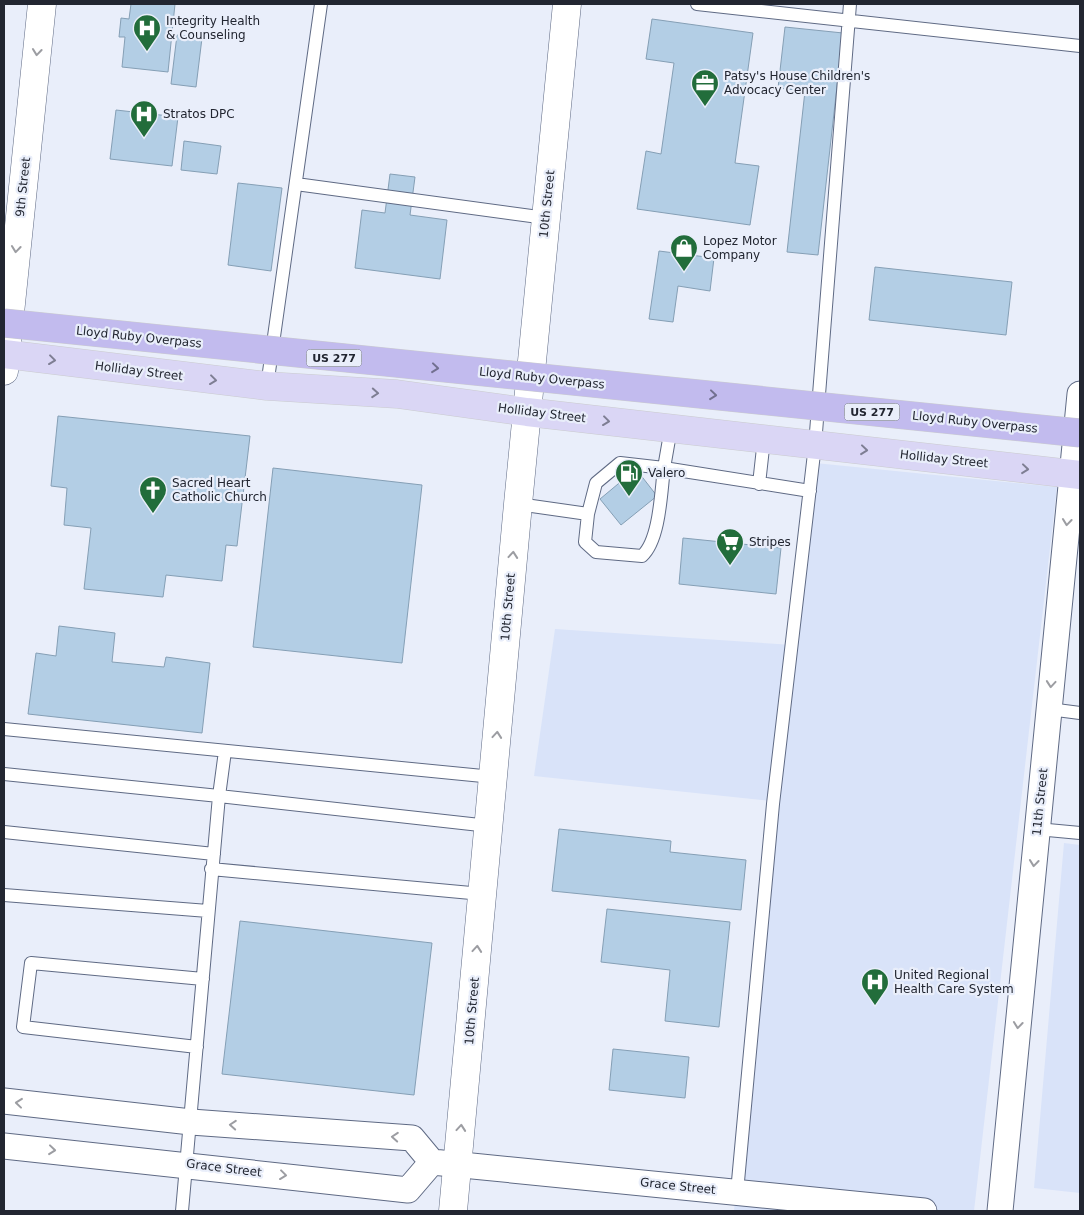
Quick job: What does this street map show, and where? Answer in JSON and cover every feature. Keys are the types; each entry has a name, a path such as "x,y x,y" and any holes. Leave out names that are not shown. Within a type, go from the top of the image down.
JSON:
{"highway":[{"name":"Lloyd Ruby Overpass","path":"4,323 1080,433"}],"main road":[{"name":"Holliday Street","path":"4,360 267,386 396,394 527,412 1076,474"}],"street":[{"name":"9th Street","path":"4,360 42,4"},
{"name":"10th Street","path":"453,1211 445,1163 482,894 567,4"},
{"name":"11th Street","path":"1000,1211 1049,709 1072,548 1080,394"},
{"path":"4,1101 191,1122 412,1138 445,1163"},
{"name":"Grace Street","path":"4,1146 188,1164 408,1190 445,1163 924,1211"}],"lane":[{"path":"267,386 321,4"},
{"path":"697,4 1080,46"},
{"path":"737,1192 773,804 815,445 850,4"},
{"path":"296,184 546,218"},
{"path":"671,428 664,468 659,507 650,549 642,556 596,552 585,542 588,514 596,483 620,463 664,468 810,491"},
{"path":"759,484 764,439"},
{"path":"518,504 588,514"},
{"path":"1049,709 1080,713"},
{"path":"4,729 493,777"},
{"path":"182,1211 188,1164 211,869 214,854 218,796 225,751"},
{"path":"4,774 488,826"},
{"path":"1037,828 1080,833"},
{"path":"4,832 214,854"},
{"path":"211,869 482,894"},
{"path":"4,895 208,911"},
{"path":"197,1047 24,1027 31,963 202,979"}],"shaded area":[{"name":"United Regional Health Care System","path":"815,463 1057,487 974,1211 734,1211 771,801 534,776 555,629 793,645"},
{"path":"1064,843 1080,845 1080,1193 1034,1188"}],"building":[{"name":"Integrity Health & Counseling","path":"131,4 175,4 168,72 122,67 125,37 119,37 121,18 129,19"},
{"name":"Patsy's House Children's Advocacy Center","path":"652,19 753,33 735,163 759,166 750,225 637,209 646,151 661,154 674,63 646,59"},
{"path":"785,27 843,33 818,255 787,252 805,91 778,88"},
{"path":"177,35 202,38 196,87 171,84"},
{"name":"Stratos DPC","path":"116,110 178,117 172,166 110,159"},
{"path":"184,141 221,146 217,174 181,170"},
{"path":"390,174 415,177 410,215 447,220 440,279 355,268 362,210 385,213"},
{"path":"238,183 282,188 271,271 228,265"},
{"name":"Lopez Motor Company","path":"659,251 714,258 710,291 678,286 673,322 649,319"},
{"path":"875,267 1012,282 1006,335 869,320"},
{"name":"Sacred Heart Catholic Church","path":"58,416 250,436 237,546 226,545 222,581 166,575 163,597 84,589 91,528 64,525 67,488 51,486"},
{"path":"273,468 422,485 402,663 253,647"},
{"name":"Valero","path":"636,469 657,496 621,525 600,499"},
{"name":"Stripes","path":"683,538 781,548 776,594 679,584"},
{"path":"59,626 115,633 112,662 164,667 166,657 210,663 202,733 28,714 36,653 56,656"},
{"path":"559,829 671,841 670,852 746,860 741,910 552,891"},
{"path":"607,909 730,922 719,1027 665,1021 670,970 601,962"},
{"path":"240,921 432,943 414,1095 222,1074"},
{"path":"613,1049 689,1057 685,1098 609,1090"}],"place":[{"name":"Integrity Health & Counseling","path":"147,52"},
{"name":"Patsy's House Children's Advocacy Center","path":"705,107"},
{"name":"Stratos DPC","path":"144,138"},
{"name":"Lopez Motor Company","path":"684,272"},
{"name":"Valero","path":"629,497"},
{"name":"Sacred Heart Catholic Church","path":"153,514"},
{"name":"Stripes","path":"730,566"},
{"name":"United Regional Health Care System","path":"875,1006"}]}
